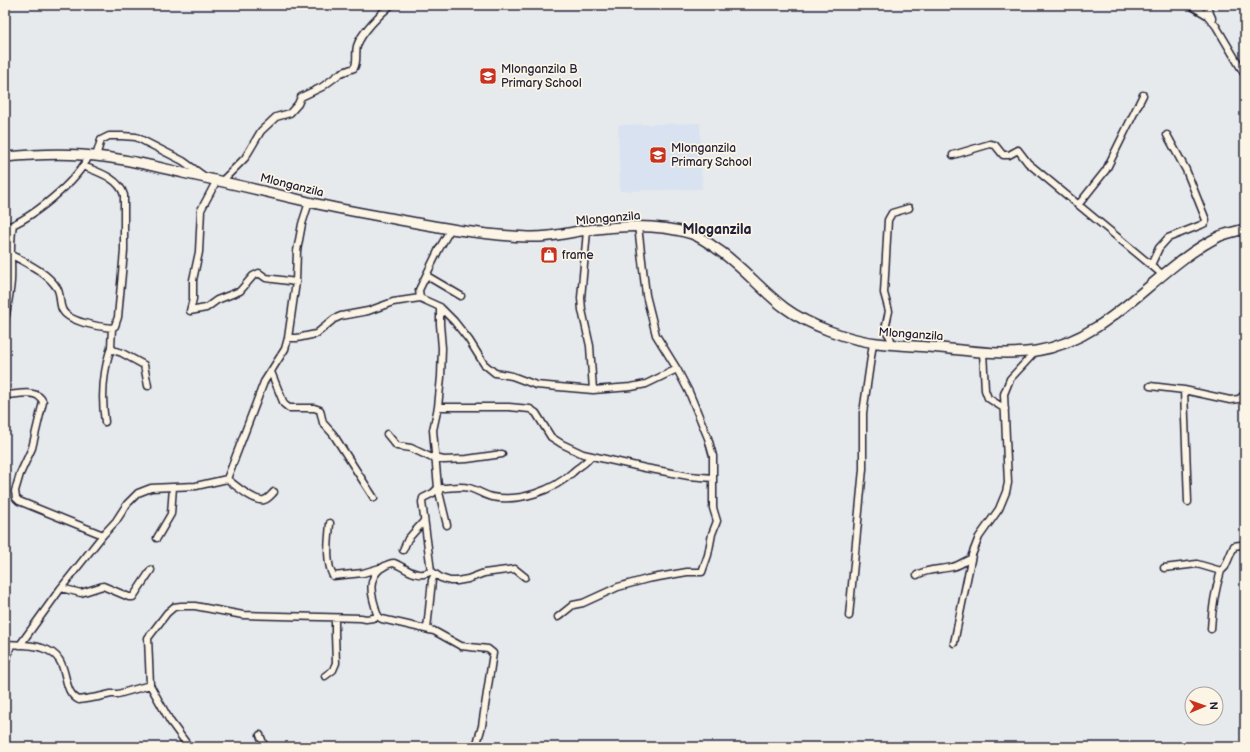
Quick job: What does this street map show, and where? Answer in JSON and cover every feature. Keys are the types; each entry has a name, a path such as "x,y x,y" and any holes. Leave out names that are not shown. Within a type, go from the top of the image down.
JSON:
{"street":[{"path":"296,282 266,278 259,273 253,276 240,291 217,300 206,308 190,312 193,299 193,280 199,252 201,210 219,180 245,158 261,131 276,117 290,113 298,104 301,97 317,90 341,73 354,68 356,65 356,49 358,42 391,5"},
{"path":"1190,5 1208,15 1216,26"},
{"path":"1206,5 1216,26 1245,75"},
{"path":"1079,204 1106,170 1143,95"},
{"path":"1151,265 1159,248 1168,238 1201,225 1205,223 1206,220 1186,170 1166,135"},
{"path":"5,228 34,213 52,198 84,166 92,156 101,140 109,136 136,137 183,161 206,178"},
{"path":"954,155 990,144 995,145 1004,155 1018,150 1028,163 1163,275"},
{"name":"Mlonganzila","path":"5,157 92,156 130,161 260,189 309,202 450,230 486,234 532,238 550,237 587,230 618,227 638,226 672,229 696,236 728,257 786,309 824,330 873,343 1000,353 1036,351 1072,341 1097,328 1125,308 1192,251 1222,235 1245,229"},
{"path":"84,166 116,182 124,194 124,251 118,317 115,326 112,328 111,347 103,385 103,408 105,422"},
{"path":"227,479 264,382 285,349 296,282 297,251 302,224 309,202"},
{"path":"892,344 885,329 889,311 884,293 888,220 892,214 909,208"},
{"path":"5,322 11,280 10,254 13,225"},
{"path":"558,617 573,605 584,603 618,587 647,579 687,572 702,572 717,521 713,508 712,456 708,438 689,392 656,335 646,295 638,226"},
{"path":"420,298 419,290 450,230"},
{"path":"587,230 581,298 582,310 590,346 593,390"},
{"path":"10,254 50,279 58,289 62,311 92,326 112,328"},
{"path":"426,276 461,296"},
{"path":"288,338 297,338 316,334 341,316 368,311 393,302 420,298 440,307 454,321 469,340 484,364 495,373 512,376 536,385 593,390 631,387 646,384 677,369"},
{"path":"440,307 442,348 438,407 433,430 438,488 447,525"},
{"path":"849,616 863,469 863,413 873,343"},
{"path":"111,347 113,350 122,353 144,365 148,386"},
{"path":"954,643 970,559 979,537 999,509 1007,488 1008,466 1004,394 1010,379 1036,351"},
{"path":"983,352 984,390 988,398 1005,409"},
{"path":"271,372 284,404 289,408 314,408 320,410 323,423 333,434 374,498"},
{"path":"1150,386 1184,390 1230,400 1239,399 1245,394"},
{"path":"1184,390 1188,502"},
{"path":"5,394 36,394 41,397 43,402 32,448 15,491 16,498 27,505 103,535"},
{"path":"438,407 509,407 530,409 536,412 551,437 562,444 591,456 689,476 713,478"},
{"path":"387,434 397,446 411,448 436,459 458,460 502,454"},
{"path":"427,629 433,572 422,500 438,488 465,487 490,496 508,498 537,493 564,480 575,470 585,464 591,456"},
{"path":"20,645 61,588 116,521 127,504 138,493 151,488 196,486 227,479 257,499 268,499 274,492"},
{"path":"157,538 173,508 173,487"},
{"path":"403,550 408,539 424,521"},
{"path":"330,523 329,558 330,571 333,576 363,573 382,568"},
{"path":"1211,629 1212,608 1221,571 1225,567 1234,546 1240,545 1245,547"},
{"path":"917,575 923,571 957,566 970,559"},
{"path":"433,572 423,575 406,570 394,563 389,564 376,573 370,586 378,616 386,621 427,629 461,646 488,649 493,653 482,726 476,747"},
{"path":"1164,568 1197,564 1221,571"},
{"path":"433,572 441,578 457,580 468,579 484,573 516,569 525,577"},
{"path":"61,588 81,593 103,586 129,597 133,597 151,570"},
{"path":"189,747 170,721 150,685 148,636 167,613 174,607 195,606 243,615 335,618 373,618 378,616"},
{"path":"325,676 333,670 336,663 335,618"},
{"path":"5,664 8,644 44,648 57,656 61,661 70,692 72,696 79,700 118,694 150,685"},
{"path":"260,735 264,745 263,747"}],"shaded area":[{"path":"700,123 702,189 620,191 618,125"}],"place":[{"name":"Mlonganzila B Primary School","path":"488,76"},
{"name":"Mlonganzila Primary School","path":"658,155"},
{"name":"frame","path":"549,255"}],"district":[{"name":"Mloganzila","path":"717,229"}]}
